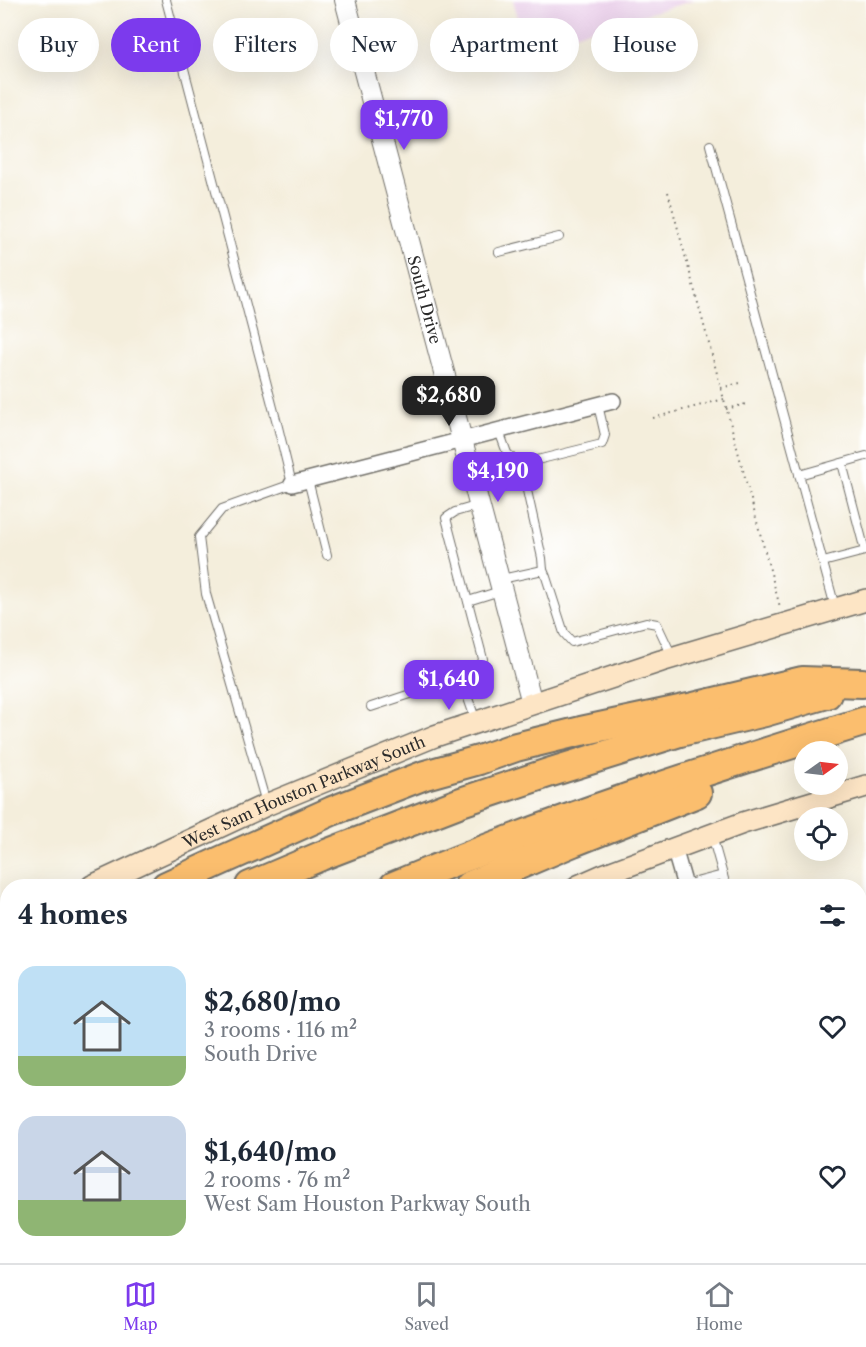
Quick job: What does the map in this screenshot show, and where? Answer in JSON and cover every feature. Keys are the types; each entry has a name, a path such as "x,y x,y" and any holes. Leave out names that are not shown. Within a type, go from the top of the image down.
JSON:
{"highway":[{"path":"181,879 332,811 425,775 516,747 802,681 864,683"},
{"path":"266,879 321,855 461,802 548,773 680,732 765,712 864,683"},
{"path":"412,879 576,815 711,769 866,721"},
{"path":"486,879 573,842 760,770 781,748"}],"main road":[{"name":"West Sam Houston Parkway South","path":"107,879 266,805 435,736 673,657 866,600"},
{"path":"594,879 743,823 866,786"}],"street":[{"name":"South Drive","path":"345,0 532,703"},
{"path":"292,484 613,401"},
{"path":"674,848 683,879"}],"lane":[{"path":"166,0 292,484 222,509 199,537 206,594 266,805"},
{"path":"710,145 835,609"},
{"path":"499,252 559,237"},
{"path":"522,468 529,462 602,444 605,435 597,405"},
{"path":"499,431 507,453 522,468 543,570 564,633 572,642 646,622 657,624 673,657"},
{"path":"799,475 866,456"},
{"path":"823,562 866,551 842,463"},
{"path":"308,480 327,555"},
{"path":"476,722 463,684 466,678 479,672 483,659 446,518 455,512 479,505"},
{"path":"468,600 500,585 543,570"},
{"path":"371,707 453,680 463,684"},
{"path":"711,834 724,879"},
{"path":"709,879 723,875"}],"path":[{"path":"668,192 784,624"},
{"path":"721,388 740,382"},
{"path":"653,418 724,399"},
{"path":"726,410 746,404"}],"shaded area":[{"path":"513,0 695,0 632,18 591,18 591,30 579,33 579,18 518,18"}]}
